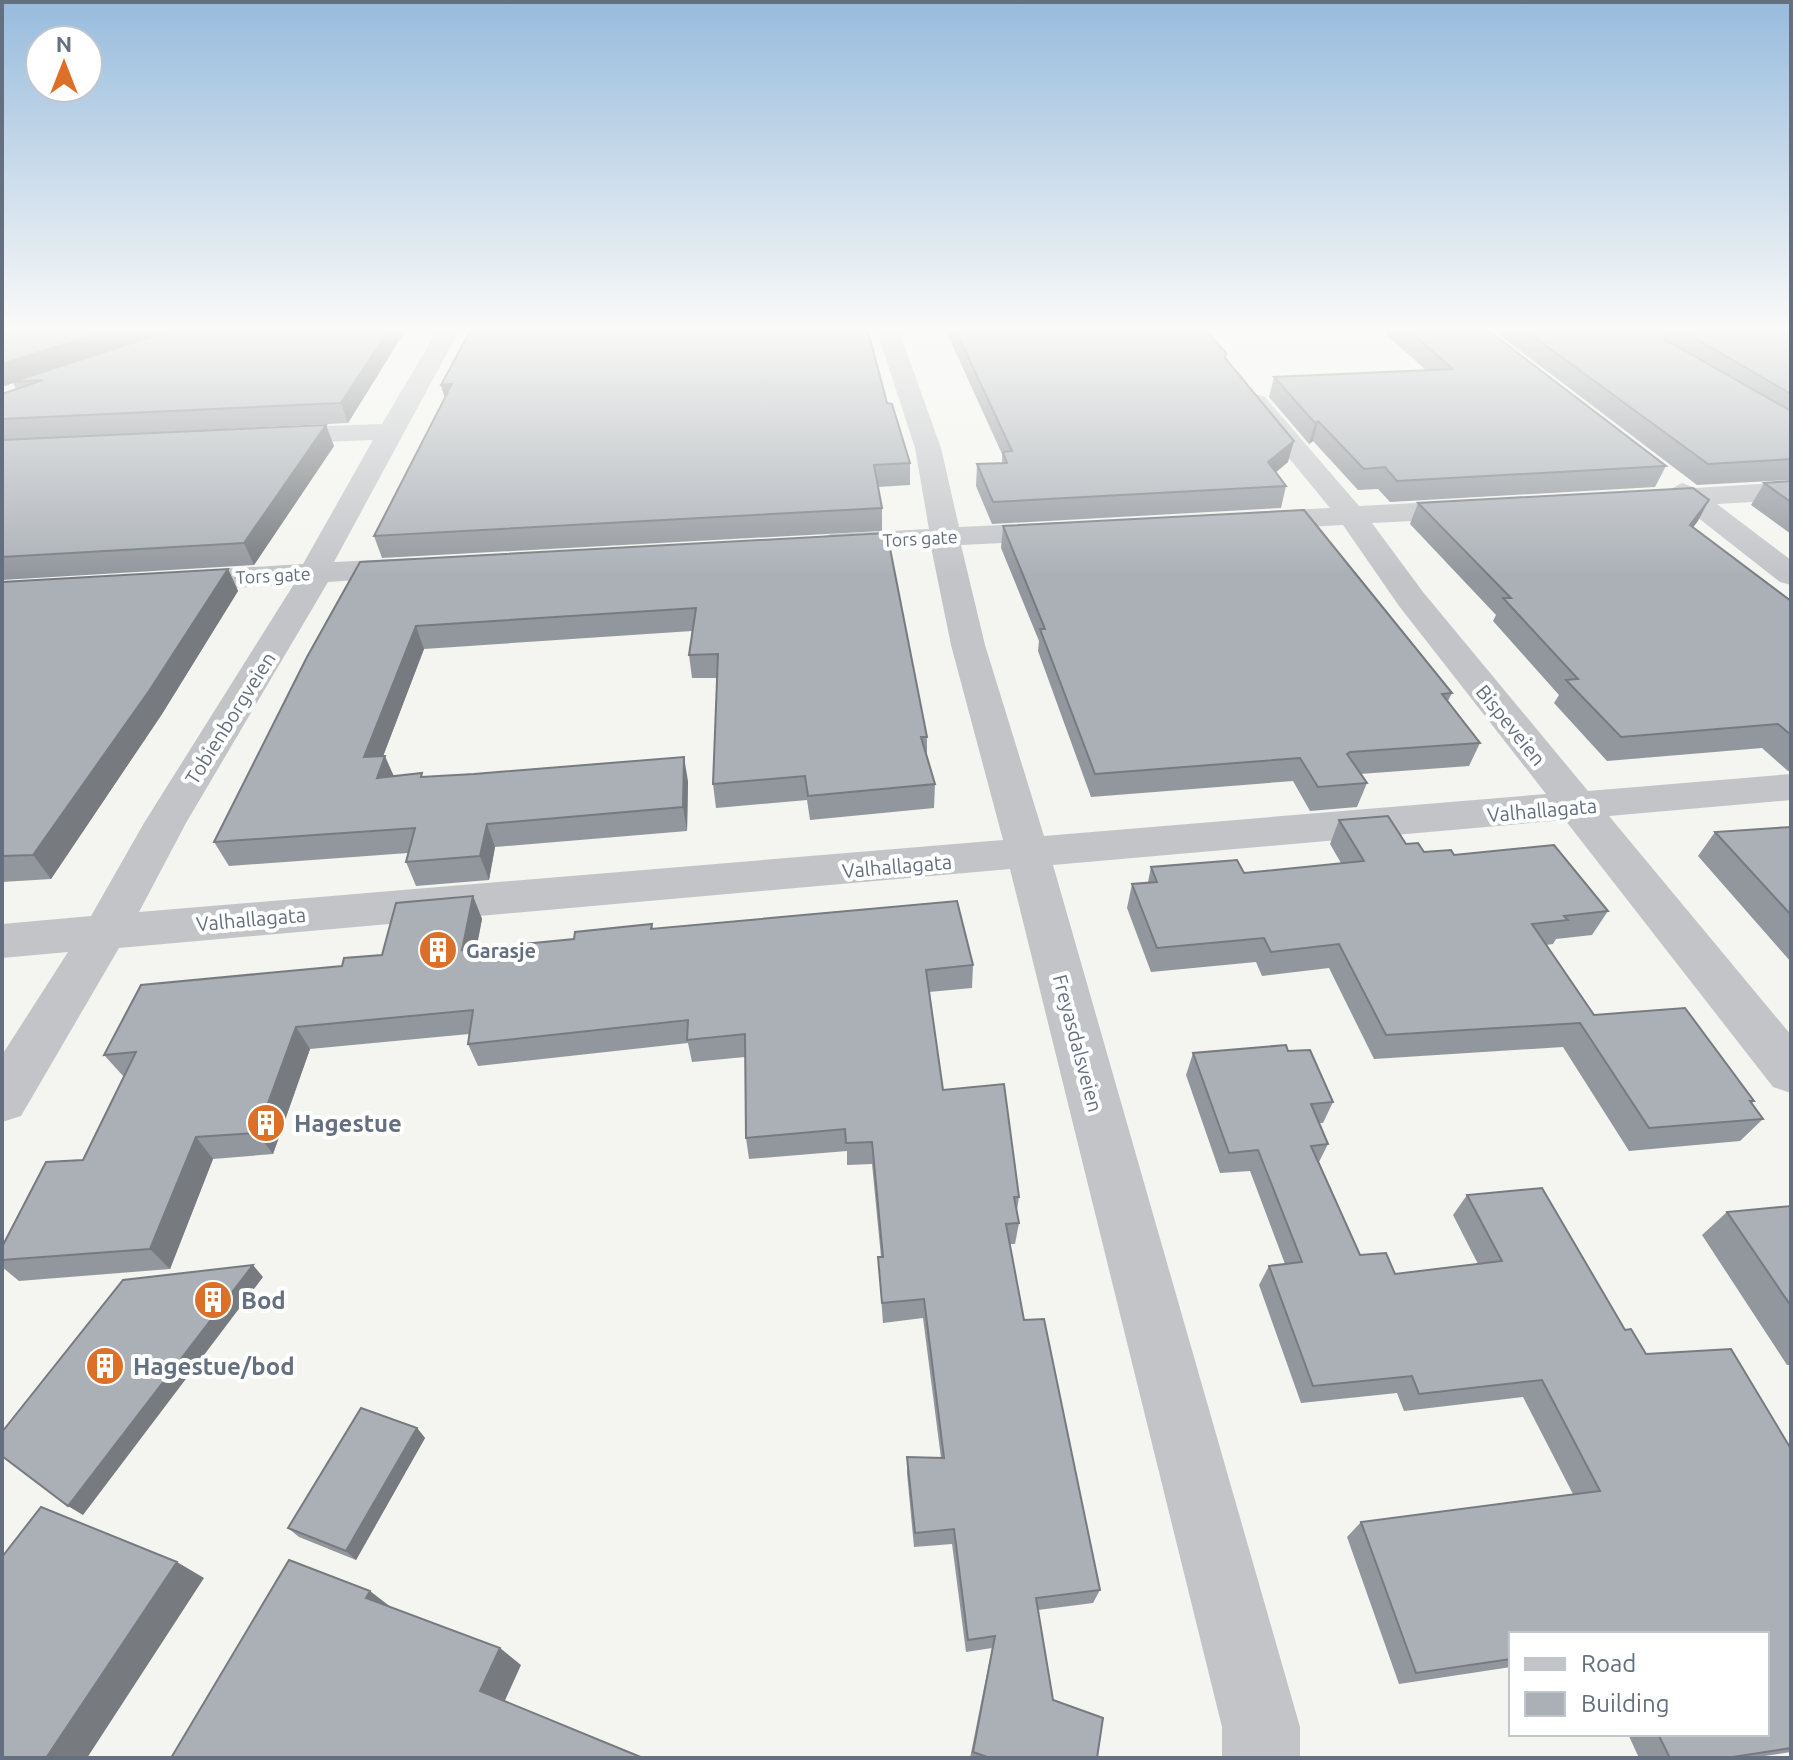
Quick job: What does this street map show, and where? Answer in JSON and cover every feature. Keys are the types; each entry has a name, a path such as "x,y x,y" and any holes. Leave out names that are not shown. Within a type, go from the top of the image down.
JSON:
{"street":[{"name":"Tobienborgveien","path":"2,1100 106,931 165,823 317,573 319,560 399,413"},
{"name":"Freyasdalsveien","path":"916,413 928,448 956,600 1257,1712 1261,1758"},
{"name":"Bispeveien","path":"1265,413 1352,516 1411,599 1577,807 1675,923 1791,1072"},
{"path":"244,438 388,432"},
{"path":"1652,469 1791,575"},
{"path":"1613,502 1791,491"},
{"path":"1227,522 1505,508"},
{"name":"Tors gate","path":"804,545 1086,529"},
{"name":"Tors gate","path":"144,583 443,566"},
{"name":"Valhallagata","path":"2,941 1791,787"}],"building":[{"path":"2,413 126,413 2,419"},
{"path":"437,413 895,413 910,463 874,465 882,508 374,536"},
{"path":"994,413 1271,413 1294,441 1268,462 1286,486 993,502 977,464 1007,463 1003,452 1012,451"},
{"path":"1306,413 1597,413 1666,466 1397,481 1385,467 1364,469 1318,421 1315,423"},
{"path":"1638,413 1791,413 1791,459 1708,464"},
{"path":"326,425 244,543 2,557 2,440"},
{"path":"1791,481 1791,502 1764,483"},
{"path":"1693,488 1709,500 1690,525 1791,601 1791,735 1778,724 1621,737 1566,680 1578,679 1503,598 1511,598 1418,503"},
{"path":"1304,510 1452,693 1442,694 1480,743 1350,752 1347,754 1367,783 1318,787 1300,758 1095,774 1040,629 1045,629 1003,526"},
{"path":"887,533 927,737 921,737 935,784 808,796 805,776 713,784 718,654 689,655 696,608 416,626 364,757 385,756 377,778 422,773 421,777 474,774 684,757 683,807 487,824 480,856 406,862 415,828 214,842 307,657 360,562"},
{"path":"228,569 149,691 33,855 2,856 2,582"},
{"path":"1388,816 1406,844 1418,843 1424,852 1451,850 1454,855 1554,845 1608,911 1564,916 1568,920 1532,924 1594,1015 1685,1008 1754,1101 1750,1101 1763,1119 1649,1128 1580,1023 1386,1035 1339,944 1271,952 1264,938 1157,948 1132,884 1157,882 1151,867 1237,860 1244,873 1364,861 1339,820"},
{"path":"1791,827 1791,915 1715,832"},
{"path":"473,896 462,950 574,939 575,932 652,924 651,929 957,901 973,965 926,970 943,1090 1004,1084 1019,1197 1014,1197 1019,1223 1006,1224 1024,1320 1044,1319 1100,1590 1036,1598 1053,1700 1103,1718 1097,1758 990,1758 973,1752 995,1636 968,1640 954,1529 915,1533 907,1457 944,1458 924,1299 882,1303 878,1257 883,1257 872,1142 846,1143 845,1129 746,1138 745,1034 687,1040 688,1020 468,1044 473,1010 296,1027 257,1133 196,1137 150,1249 2,1260 2,1247 46,1162 83,1160 136,1052 104,1055 141,985 342,966 344,958 382,955 396,903"},
{"path":"1286,1045 1288,1051 1310,1050 1333,1102 1311,1104 1328,1144 1311,1146 1360,1255 1386,1253 1395,1274 1502,1261 1467,1195 1542,1188 1625,1330 1631,1329 1646,1354 1731,1349 1791,1449 1791,1748 1726,1758 1670,1758 1659,1736 1769,1736 1769,1632 1509,1632 1509,1659 1416,1673 1361,1522 1600,1491 1542,1380 1419,1394 1412,1376 1313,1386 1269,1266 1302,1262 1258,1150 1229,1153 1193,1053"},
{"path":"1791,1206 1791,1306 1727,1212"},
{"path":"253,1265 68,1506 2,1456 2,1432 123,1280"},
{"path":"361,1408 417,1428 346,1551 288,1528"},
{"path":"41,1507 177,1562 46,1758 2,1758 2,1557"},
{"path":"289,1560 370,1591 366,1598 500,1648 480,1691 643,1758 171,1758"}],"place":[{"name":"Garasje","path":"438,950"},
{"name":"Hagestue","path":"266,1123"},
{"name":"Bod","path":"213,1300"},
{"name":"Hagestue/bod","path":"105,1366"}]}
